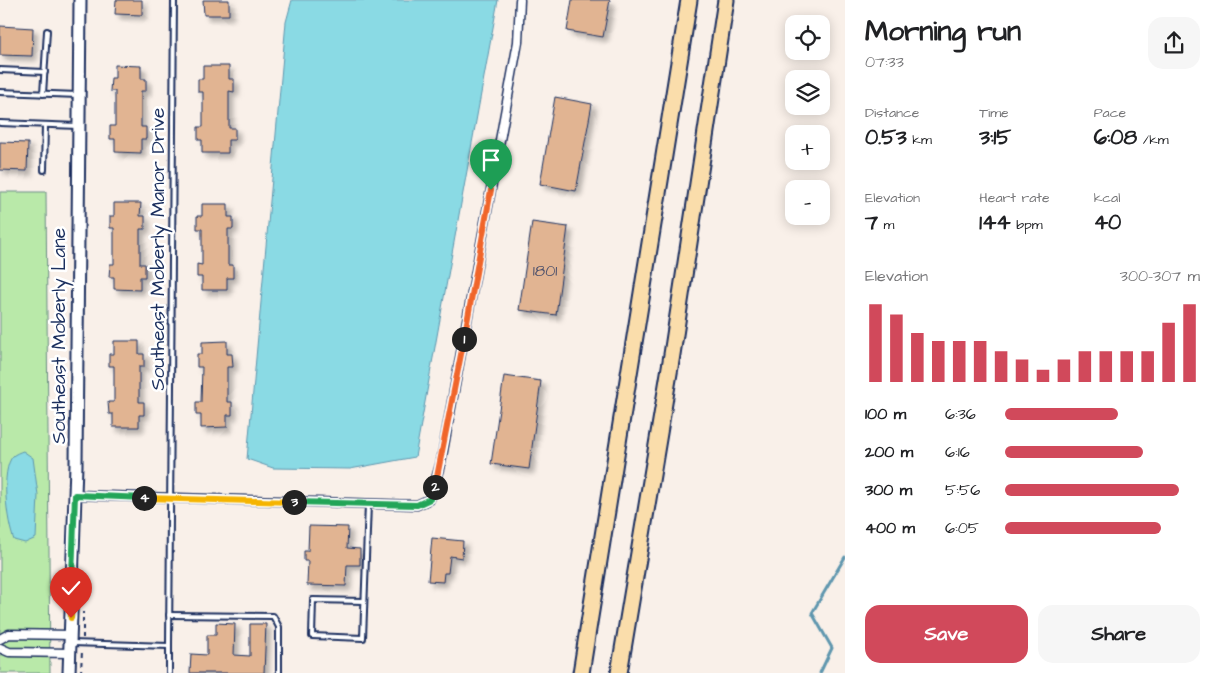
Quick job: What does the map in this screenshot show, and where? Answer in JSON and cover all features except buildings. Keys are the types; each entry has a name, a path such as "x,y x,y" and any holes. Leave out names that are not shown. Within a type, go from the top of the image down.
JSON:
{"highway":[{"path":"580,673 609,508 689,0"},
{"path":"619,673 671,361 726,2"}],"street":[{"name":"Southeast Moberly Lane","path":"69,673 75,495 80,0"},
{"path":"75,495 417,505 430,499 435,488 447,430 518,42 520,0"},
{"path":"0,638 9,634 70,644"},
{"path":"0,648 8,652 70,644"}],"lane":[{"name":"Southeast Moberly Manor Drive","path":"169,673 174,0"},
{"path":"44,94 47,31"},
{"path":"0,70 45,72"},
{"path":"0,92 78,95"},
{"path":"0,123 78,126"},
{"path":"44,170 45,125"},
{"path":"364,601 313,600 312,636 364,638 368,504"},
{"path":"169,615 273,616 279,627 279,673"},
{"path":"70,644 169,646"}],"path":[{"path":"81,673 82,656"}],"green space":[{"path":"0,192 46,192 50,673 0,673"}],"water":[{"path":"292,0 498,0 415,457 350,469 273,468 247,459 286,22"},
{"path":"23,451 33,458 38,495 36,538 25,543 14,540 9,522 6,497 9,463 13,456"}],"waterway":[{"path":"820,673 832,648 812,613 845,557"}],"route":[{"path":"71,618 75,495 417,505 430,499 435,488 441,462 491,190"}]}
